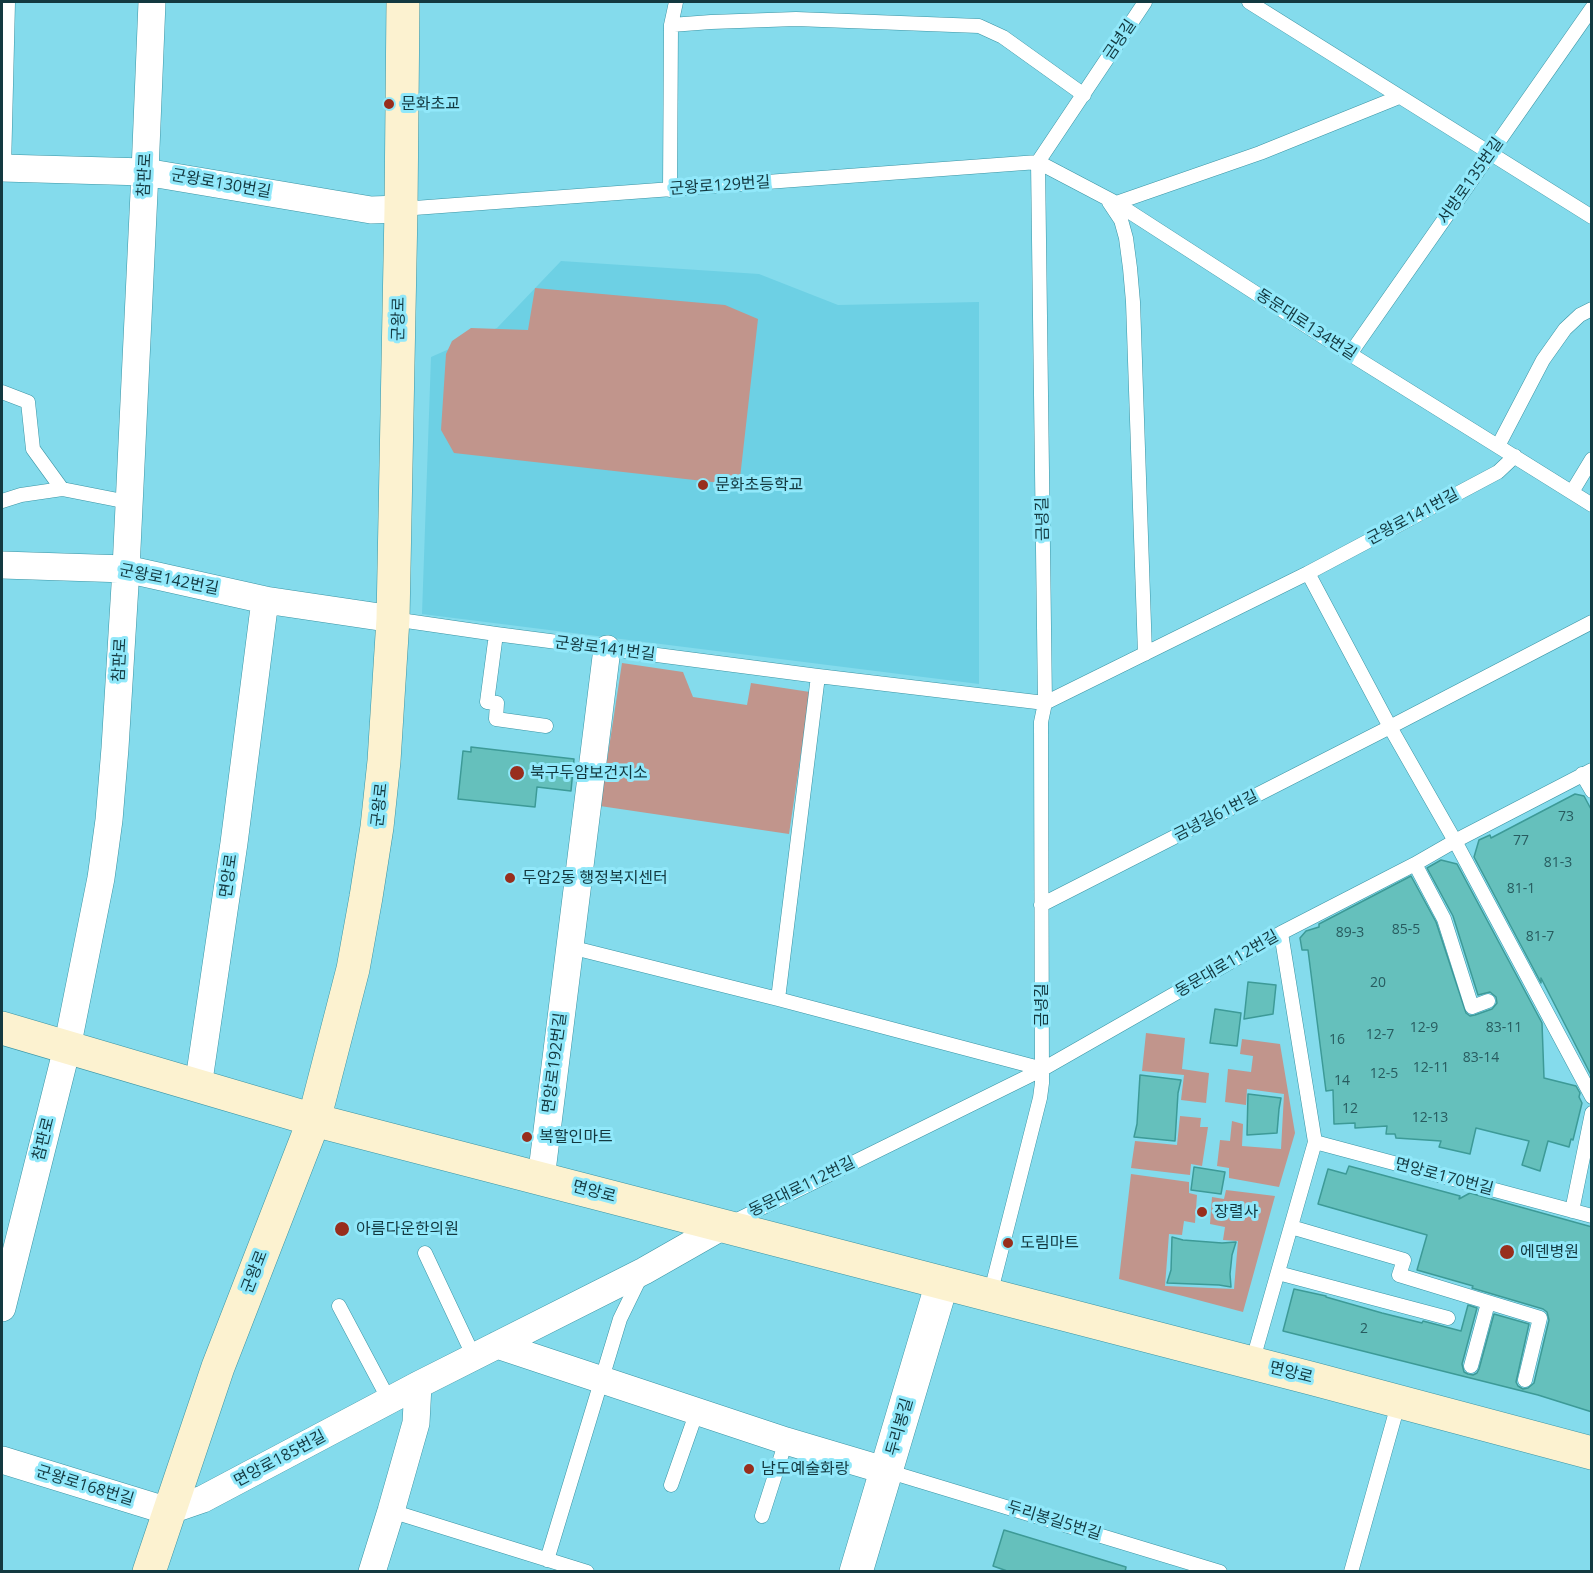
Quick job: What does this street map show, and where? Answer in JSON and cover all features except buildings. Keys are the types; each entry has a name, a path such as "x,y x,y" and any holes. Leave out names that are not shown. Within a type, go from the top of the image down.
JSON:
{"main road":[{"name":"군왕로","path":"149,1572 218,1367 314,1120 353,969 376,838 384,762 393,619 403,2"},
{"name":"면앙로","path":"2,1028 314,1120 1592,1453"}],"street":[{"name":"참판로","path":"2,1308 67,1048 101,878 109,820 126,569 152,2"},
{"name":"군왕로130번길","path":"3,168 145,172 371,210 401,209"},
{"name":"군왕로142번길","path":"2,565 126,569 265,600 393,619"},
{"name":"면앙로","path":"198,1087 234,843 265,600"},
{"name":"면앙로192번길","path":"541,1179 607,649"},
{"name":"면앙로185번길","path":"168,1511 203,1499 418,1385 644,1271 723,1226"},
{"name":"두리봉길","path":"856,1572 942,1283"},
{"path":"486,1351 600,1380 786,1441 887,1471"},
{"path":"372,1572 416,1423 418,1385"},
{"name":"군왕로168번길","path":"2,1460 168,1511"}],"lane":[{"name":"군왕로130번길","path":"3,168 8,2"},
{"path":"670,190 671,25 676,2"},
{"name":"금녕길","path":"1042,1069 1041,722 1046,703 1038,162 1146,2"},
{"path":"1249,2 1592,217"},
{"name":"서방로135번길","path":"1350,354 1592,8"},
{"path":"671,25 796,19 979,26 1003,37 1084,94"},
{"path":"1145,654 1130,268 1121,220 1111,200 1260,153 1399,97"},
{"name":"군왕로129번길","path":"401,209 1038,162"},
{"name":"동문대로134번길","path":"1038,162 1111,200 1350,354 1592,505"},
{"path":"1498,446 1543,360 1565,329 1586,312"},
{"path":"2,392 28,402 33,449 62,489"},
{"name":"군왕로141번길","path":"393,619 607,649 1046,703 1308,573 1498,472 1515,456"},
{"path":"1572,492 1592,459"},
{"path":"2,501 21,495 62,489 128,502"},
{"path":"1308,573 1592,1097"},
{"name":"금녕길61번길","path":"1041,905 1592,621"},
{"path":"496,634 487,702 497,703 495,719 546,726"},
{"path":"778,999 818,676"},
{"name":"동문대로112번길","path":"723,1226 1042,1069 1281,933 1587,772 1592,791"},
{"path":"1415,864 1444,919 1472,1006 1488,1001"},
{"path":"1252,1363 1316,1142 1281,933"},
{"path":"570,947 1042,1069 1040,1098 990,1295"},
{"path":"1572,1211 1592,1113"},
{"name":"면앙로170번길","path":"1316,1142 1592,1216"},
{"path":"1291,1227 1404,1260 1399,1275 1540,1318 1525,1380"},
{"path":"425,1253 486,1351"},
{"path":"547,1560 620,1318 644,1271"},
{"path":"1278,1273 1448,1317"},
{"path":"1471,1366 1488,1303"},
{"path":"339,1306 389,1400"},
{"path":"1351,1572 1399,1401"},
{"path":"671,1485 697,1411"},
{"path":"762,1516 786,1441"},
{"name":"두리봉길5번길","path":"887,1471 1220,1572"},
{"path":"391,1511 587,1572"}],"shaded area":[{"name":"문화초등학교","path":"561,261 759,274 838,305 979,302 979,684 422,614 431,357 497,328"},
{"path":"535,288 725,305 758,319 740,478 730,484 454,453 441,430 446,354 452,341 471,328 528,330"},
{"path":"622,663 683,672 693,697 747,705 751,683 810,692 789,834 600,806"},
{"path":"1146,1033 1185,1038 1182,1069 1209,1073 1206,1103 1181,1100 1184,1075 1142,1071"},
{"path":"1242,1039 1280,1044 1295,1133 1279,1187 1229,1178 1229,1168 1217,1166 1220,1140 1230,1141 1232,1121 1243,1124 1242,1146 1281,1149 1284,1094 1247,1089 1246,1105 1225,1102 1228,1069 1251,1072 1253,1056 1240,1054"},
{"path":"1180,1116 1201,1118 1200,1127 1208,1127 1202,1166 1191,1164 1190,1175 1131,1168 1135,1141 1177,1145"},
{"path":"1131,1174 1189,1182 1189,1193 1197,1195 1195,1223 1184,1221 1182,1235 1169,1234 1165,1286 1234,1289 1238,1241 1223,1240 1225,1227 1210,1224 1212,1197 1224,1199 1226,1190 1275,1196 1243,1312 1119,1279"}],"place":[{"name":"문화초교","path":"389,104"},
{"name":"문화초등학교","path":"703,485"},
{"name":"북구두암보건지소","path":"517,773"},
{"name":"두암2동 행정복지센터","path":"510,878"},
{"name":"복할인마트","path":"527,1137"},
{"name":"장렬사","path":"1202,1212"},
{"name":"아름다운한의원","path":"342,1229"},
{"name":"도림마트","path":"1008,1243"},
{"name":"에덴병원","path":"1507,1252"},
{"name":"남도예술화랑","path":"749,1469"}]}
